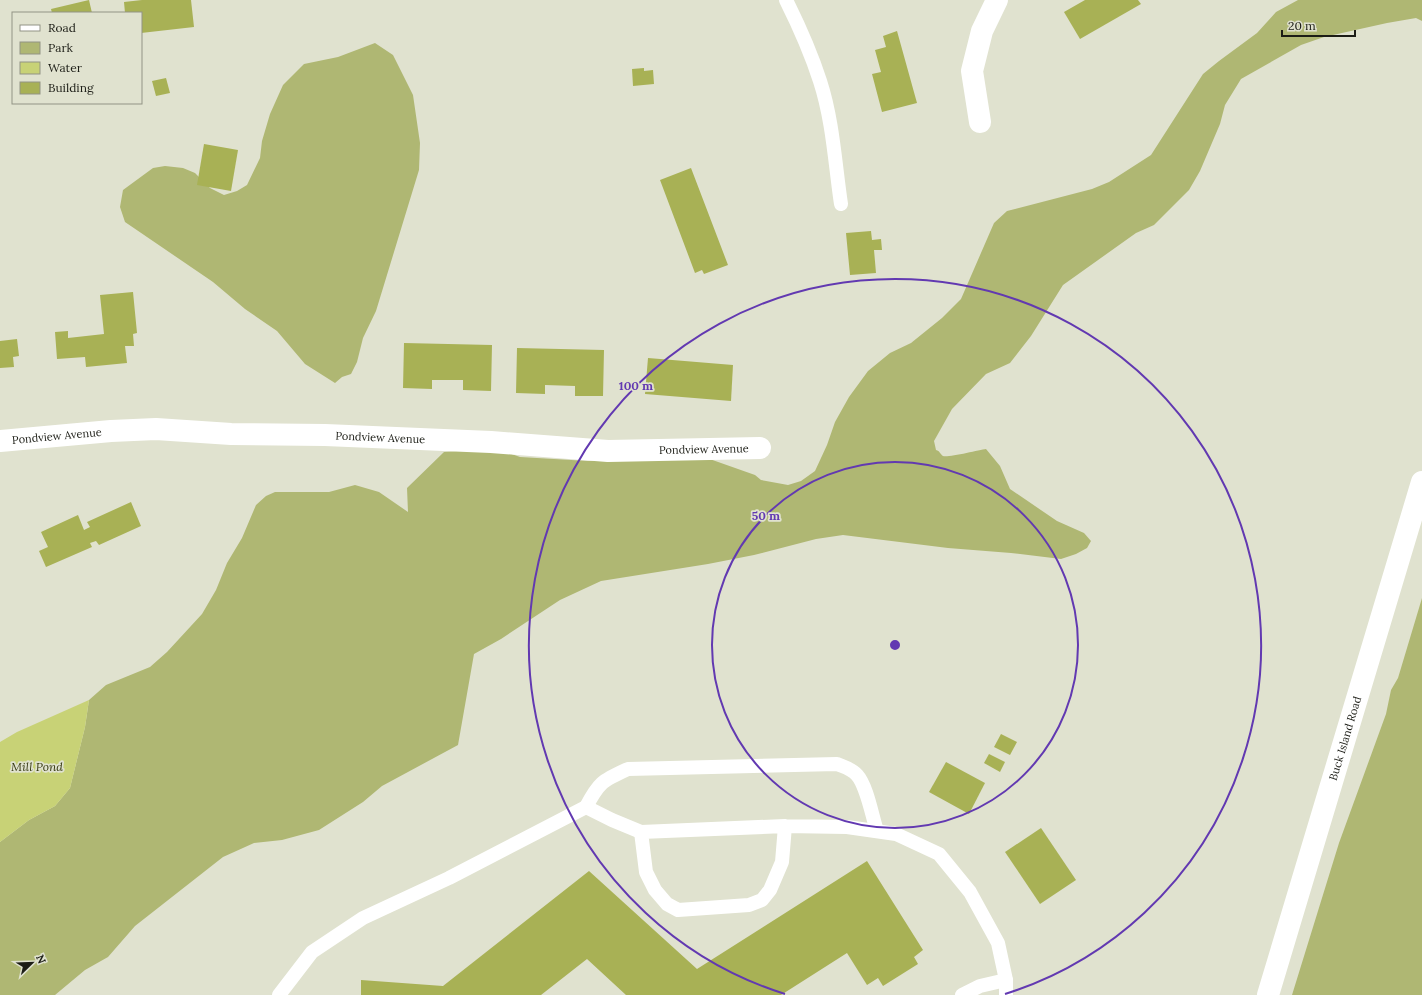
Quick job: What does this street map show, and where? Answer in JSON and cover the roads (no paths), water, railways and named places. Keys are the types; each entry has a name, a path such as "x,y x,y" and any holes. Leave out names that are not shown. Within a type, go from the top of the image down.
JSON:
{"street":[{"path":"980,122 972,71 982,31 997,0"},
{"name":"Pondview Avenue","path":"0,440 111,430 156,429 231,434 325,435 491,442 608,451 760,448"},
{"name":"Buck Island Road","path":"1268,995 1422,482"}],"lane":[{"path":"786,0 801,31 821,82 830,125 841,204"},
{"path":"280,995 312,952 363,918 449,878 586,807 597,787 603,780 628,769 837,764 848,768 857,774 863,784 877,831"},
{"path":"586,807 641,832 785,826 847,827 896,834 939,854 970,892 998,943 1006,980 1006,995"},
{"path":"641,832 646,872 655,890 667,904 678,910 749,905 762,900 770,890 782,862 785,826"},
{"path":"962,995 980,986 1006,980"}],"water":[{"name":"Mill Pond","path":"89,700 85,727 70,788 55,806 29,820 0,842 0,742 17,732"}]}
